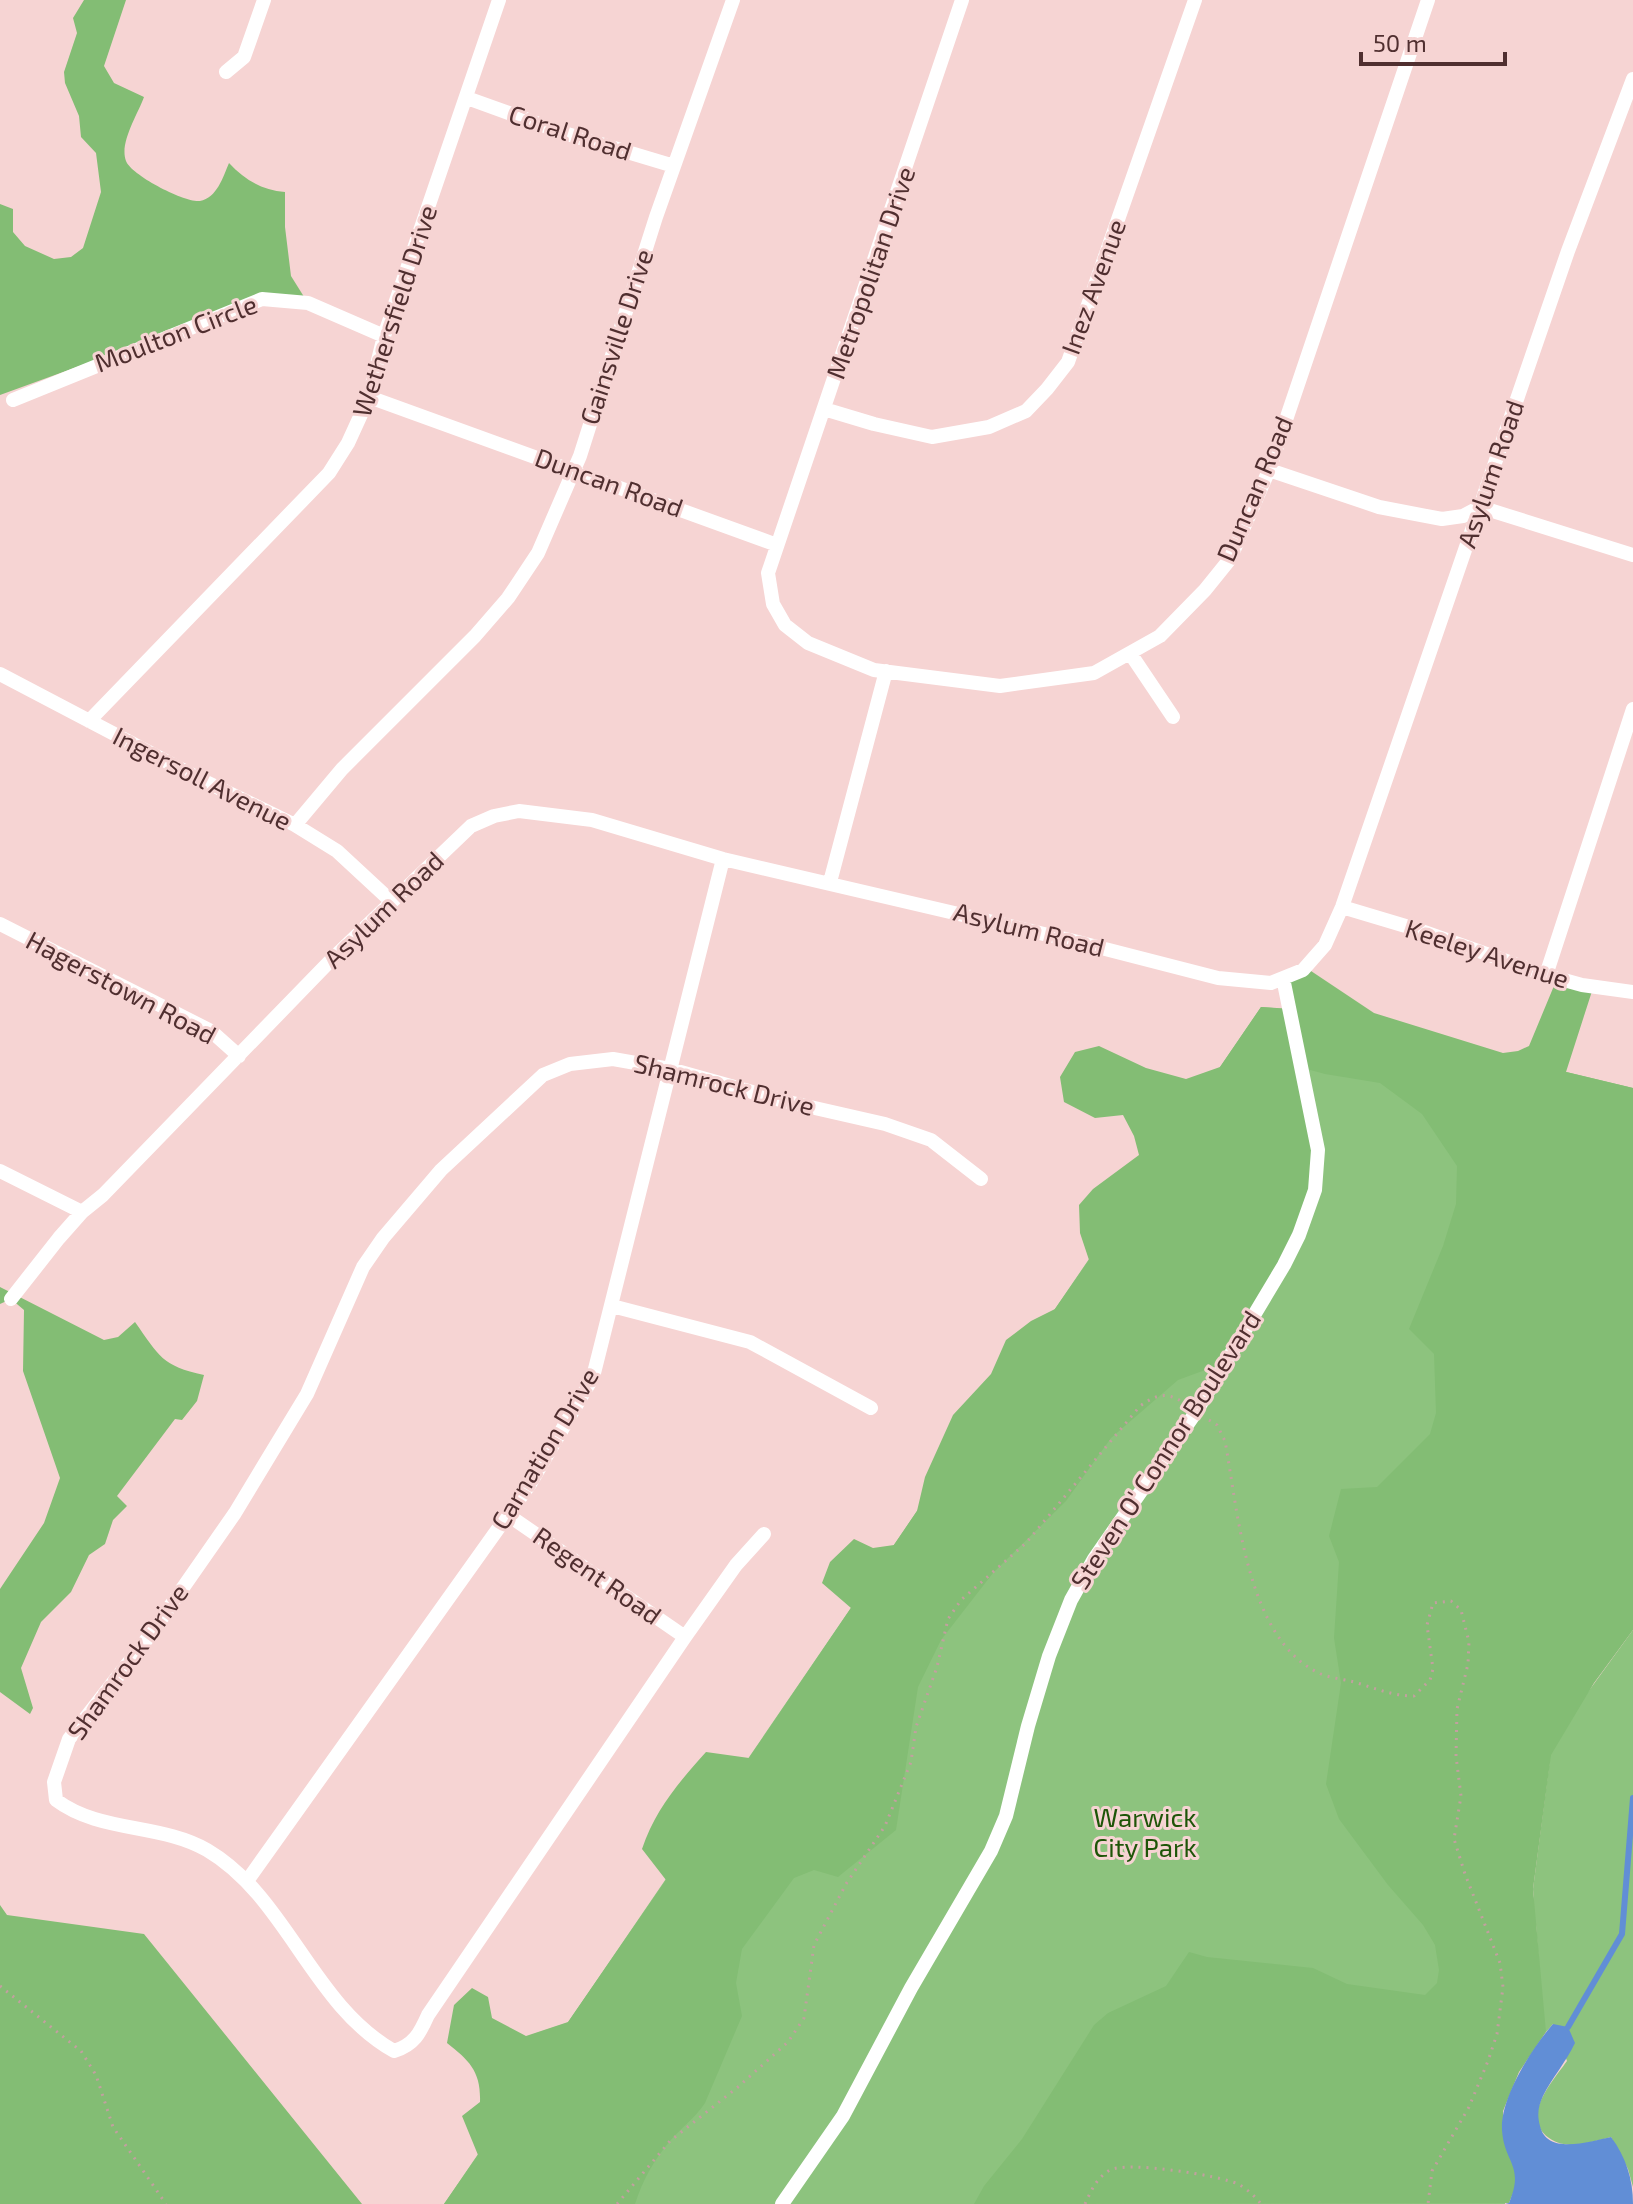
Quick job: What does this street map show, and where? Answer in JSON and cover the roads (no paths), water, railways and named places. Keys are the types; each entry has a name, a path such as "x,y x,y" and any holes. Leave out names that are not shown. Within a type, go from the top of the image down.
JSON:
{"street":[{"path":"226,72 244,57 264,0"},
{"name":"Wethersfield Drive","path":"89,721 329,473 357,427 369,397 384,336 499,0"},
{"name":"Gainsville Drive","path":"295,825 342,769 458,655 508,598 538,553 575,470 674,166 733,0"},
{"name":"Metropolitan Drive","path":"777,545 962,0"},
{"name":"Inez Avenue","path":"824,409 932,437 989,427 1026,411 1047,389 1068,362 1195,0"},
{"name":"Duncan Road","path":"369,397 777,545 768,573 773,604 785,625 808,643 874,670 1000,686 1094,673 1160,636 1230,559 1269,470 1428,0"},
{"name":"Asylum Road","path":"11,1299 82,1212 103,1195 391,901 471,826 494,816 519,811 592,820 723,859 830,882 1218,978 1271,983 1303,970 1325,945 1342,907 1563,266 1633,79"},
{"name":"Coral Road","path":"467,98 564,133 674,166"},
{"name":"Moulton Circle","path":"13,400 262,299 308,303 384,336"},
{"path":"1269,470 1379,507 1442,519 1463,516 1480,507 1633,555"},
{"path":"1130,653 1173,717"},
{"path":"830,882 886,671"},
{"name":"Ingersoll Avenue","path":"0,674 295,825 337,851 391,901"},
{"path":"1546,975 1633,709"},
{"name":"Carnation Drive","path":"247,1881 530,1484 593,1377 723,859"},
{"name":"Keeley Avenue","path":"1342,907 1419,930 1546,975 1582,985 1633,992"},
{"name":"Hagerstown Road","path":"0,924 211,1031 239,1056"},
{"name":"Steven O' Connor Boulevard","path":"782,2204 843,2116 911,1988 991,1851 1006,1816 1049,1656 1071,1600 1094,1559 1196,1412 1299,1235 1315,1190 1318,1150 1283,978"},
{"name":"Shamrock Drive","path":"764,1534 736,1565 685,1637 428,2015 420,2034 408,2047 394,2051 373,2039 317,1976 247,1881 206,1850 174,1838 72,1812 56,1800 54,1782 69,1739 150,1635 235,1513 307,1394 363,1267 383,1238 441,1170 543,1075 570,1064 613,1059 670,1069 784,1101 885,1124 931,1140 981,1179"},
{"path":"0,1171 82,1212"},
{"path":"612,1306 750,1342 871,1408"},
{"name":"Regent Road","path":"508,1515 685,1637"}],"water":[{"path":"1553,2024 1568,2027 1575,2043 1541,2100 1538,2115 1544,2135 1560,2144 1611,2137 1628,2169 1633,2204 1505,2204 1509,2203 1515,2180 1502,2130 1506,2103 1527,2060"}],"waterway":[{"path":"1568,2027 1622,1934 1633,1798"}],"park label":[{"name":"Warwick City Park","path":"1145,1833"}]}
